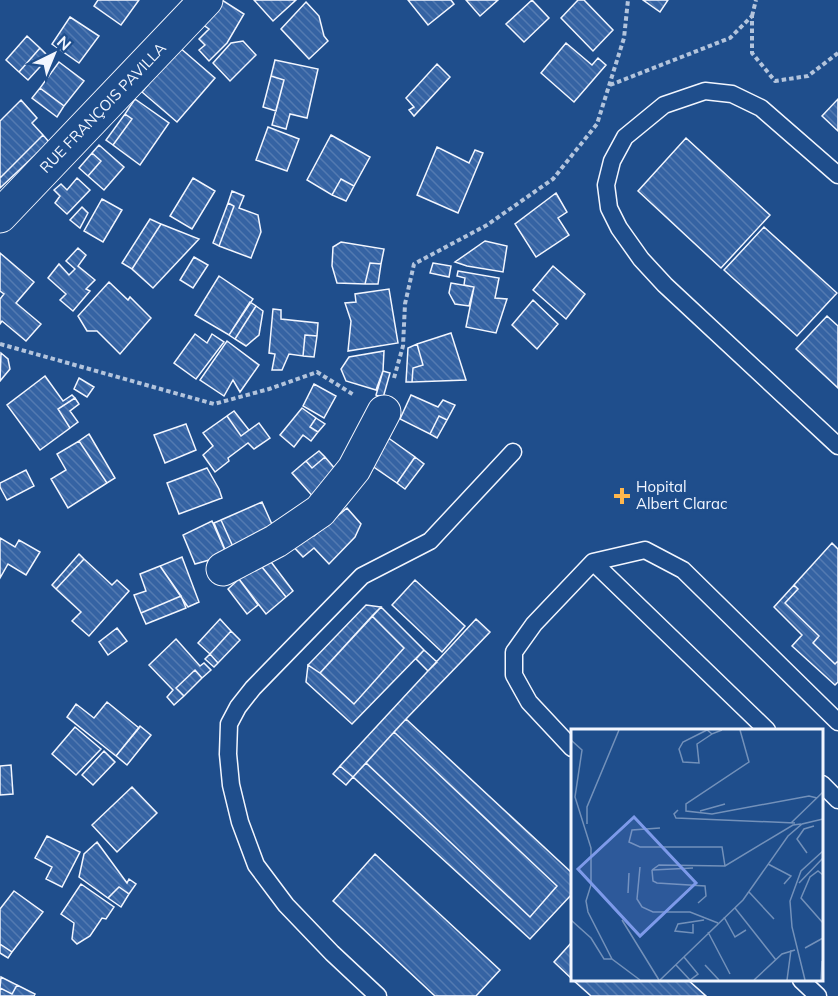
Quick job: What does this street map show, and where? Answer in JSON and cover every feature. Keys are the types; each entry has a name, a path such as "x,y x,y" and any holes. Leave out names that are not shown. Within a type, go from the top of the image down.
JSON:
{"street":[{"name":"RUE FRANÇOIS PAVILLA","path":"0,216 206,0"},
{"path":"224,569 276,541 320,511 354,469 384,412"}],"lane":[{"path":"838,175 761,108 732,94 705,91 664,105 626,137 612,161 606,185 609,208 618,228 641,259 665,285 838,446"},
{"path":"378,996 286,905 256,865 240,822 231,785 228,754 229,724 237,707 253,688 362,576 430,542 513,452"},
{"path":"571,746 529,702 514,675 514,652 534,624 593,562 645,550 682,570 838,722"},
{"path":"593,562 766,729"},
{"path":"823,785 838,800"},
{"path":"802,981 818,996"}],"path":[{"path":"0,344 214,404 269,389 317,372 384,412 404,346 405,304 414,264 487,225 553,179 597,124 624,38 628,0"},
{"path":"756,0 752,16 752,53 776,81 808,76 838,53"},
{"path":"609,85 730,38 752,16"}],"building":[{"path":"98,0 139,0 121,25 94,6"},
{"path":"219,0 244,14 227,43 209,61 199,50 205,45 199,39 209,29 202,24"},
{"path":"254,0 296,0 273,21"},
{"path":"408,0 451,0 454,4 428,25"},
{"path":"466,0 498,0 480,16"},
{"path":"532,0 549,18 524,42 506,24"},
{"path":"578,0 584,0 613,30 593,51 561,18"},
{"path":"643,0 668,0 660,12"},
{"path":"306,2 319,16 324,36 328,41 309,59 281,29"},
{"path":"70,17 99,36 79,63 52,44"},
{"path":"27,36 40,48 19,72 6,60"},
{"path":"243,41 256,55 230,81 213,63 231,43"},
{"path":"566,43 592,65 598,58 606,65 574,102 541,73"},
{"path":"179,47 215,78 177,122 142,92"},
{"path":"40,48 49,57 28,80 19,72"},
{"path":"275,60 318,69 307,118 290,114 286,129 272,125 284,80 271,76"},
{"path":"59,62 84,81 64,106 40,88"},
{"path":"437,64 450,77 414,116 409,110 414,107 406,98"},
{"path":"271,76 284,80 276,111 263,107"},
{"path":"40,88 64,106 57,117 32,98"},
{"path":"135,99 169,123 140,165 113,145 132,119 125,114"},
{"path":"838,99 838,131 822,116"},
{"path":"21,100 37,118 32,123 43,135 0,178 0,121"},
{"path":"125,114 132,119 113,145 106,140"},
{"path":"268,127 299,139 287,171 256,160"},
{"path":"43,135 49,142 0,188 0,178"},
{"path":"331,135 370,157 354,186 341,179 332,195 307,180"},
{"path":"686,138 770,215 721,268 638,191"},
{"path":"99,145 124,167 104,190 88,176 101,161 92,153"},
{"path":"437,147 469,163 475,150 483,153 458,213 417,195"},
{"path":"92,153 101,161 88,176 79,168"},
{"path":"77,178 90,190 67,214 55,203 60,196 54,190 61,184 67,190"},
{"path":"193,178 215,191 192,229 170,216"},
{"path":"341,179 354,186 346,201 332,195"},
{"path":"232,191 244,196 239,208 258,215 261,232 251,258 219,246 234,206 228,203"},
{"path":"556,193 567,212 558,218 569,235 536,257 515,224"},
{"path":"102,199 122,210 103,242 84,231"},
{"path":"228,203 234,206 219,246 213,243"},
{"path":"82,207 88,213 80,228 70,220"},
{"path":"150,219 161,224 132,269 122,263"},
{"path":"161,224 199,239 153,288 132,269"},
{"path":"764,227 837,293 797,336 724,270"},
{"path":"485,241 507,246 503,272 455,262"},
{"path":"341,242 384,249 381,264 370,263 365,284 337,283 332,266 333,247"},
{"path":"78,248 86,255 78,266 95,280 86,289 90,291 73,311 60,300 66,294 48,278 59,264 69,275 75,269 66,261"},
{"path":"0,253 34,282 16,303 41,324 26,341 2,321 0,324 0,299 4,294 0,291"},
{"path":"194,257 208,265 193,288 180,280"},
{"path":"370,263 381,264 378,284 365,284"},
{"path":"433,263 451,266 449,277 430,273"},
{"path":"553,266 585,294 566,319 533,290"},
{"path":"458,271 499,278 495,298 507,299 496,333 466,327 474,287 464,285 465,278 457,276"},
{"path":"219,276 253,299 229,335 195,315"},
{"path":"109,282 128,300 130,297 151,318 120,354 97,331 87,331 78,316"},
{"path":"451,283 474,287 469,306 455,304 449,293"},
{"path":"389,289 398,343 348,351 351,321 345,303 356,302 355,294"},
{"path":"533,300 558,324 537,349 512,325"},
{"path":"250,302 256,306 235,339 229,335"},
{"path":"256,306 263,311 259,335 246,346 235,339"},
{"path":"273,309 281,310 281,319 318,323 317,336 305,335 303,356 289,354 282,370 272,370 275,354 269,353"},
{"path":"827,316 838,326 838,388 796,349"},
{"path":"451,333 466,380 412,382 413,368 423,365 417,344"},
{"path":"195,334 207,343 212,334 224,342 196,379 174,363"},
{"path":"305,335 317,336 314,357 303,356"},
{"path":"227,341 259,365 240,392 233,380 224,396 200,380"},
{"path":"417,344 423,365 413,368 412,382 406,382 408,348"},
{"path":"384,351 383,371 376,390 346,381 341,369 349,357"},
{"path":"1,353 8,359 10,369 0,381"},
{"path":"383,371 390,373 383,398 376,395"},
{"path":"45,376 63,401 72,395 75,398 58,409 70,428 40,450 7,405"},
{"path":"79,378 94,387 87,397 74,389"},
{"path":"314,384 336,396 324,418 303,406"},
{"path":"411,395 438,407 443,400 455,405 447,420 439,416 430,434 400,419"},
{"path":"75,398 79,404 70,411 78,422 70,428 58,409"},
{"path":"302,408 316,418 310,427 318,432 311,441 303,435 294,447 280,435"},
{"path":"234,411 249,430 241,436 227,416"},
{"path":"227,416 241,436 259,423 270,438 254,449 248,443 228,458 229,461 215,472 203,455 213,446 203,433"},
{"path":"439,416 447,420 437,438 430,434"},
{"path":"316,418 325,424 318,432 310,427"},
{"path":"186,424 196,450 165,463 154,435"},
{"path":"89,434 115,478 107,483 79,441"},
{"path":"387,437 415,457 397,483 368,463"},
{"path":"79,441 107,483 68,508 51,479 66,470 57,454"},
{"path":"319,451 325,457 312,468 306,461"},
{"path":"325,457 342,477 316,500 292,473 306,461 312,468"},
{"path":"415,457 424,464 405,489 397,483"},
{"path":"207,468 222,498 179,514 167,483"},
{"path":"26,470 34,486 7,500 0,483"},
{"path":"262,502 275,531 234,549 221,520"},
{"path":"347,508 361,524 355,537 329,564 314,548 303,557 290,543 308,529 314,536"},
{"path":"221,520 234,549 226,552 214,523"},
{"path":"212,521 227,555 195,564 183,535"},
{"path":"0,538 15,547 19,540 40,552 26,575 8,564 0,578"},
{"path":"832,543 838,549 838,661 835,664 813,643 819,636 785,603 798,589 794,585"},
{"path":"262,550 293,591 286,597 254,557"},
{"path":"79,554 84,559 56,589 52,585"},
{"path":"182,557 199,602 188,607 160,566"},
{"path":"254,557 286,597 266,614 239,579"},
{"path":"84,559 112,585 117,580 129,591 89,636 72,621 81,612 56,589"},
{"path":"160,566 181,596 141,613 134,595 146,591 140,574"},
{"path":"239,579 258,605 247,614 228,589"},
{"path":"415,580 465,626 442,652 392,605"},
{"path":"794,585 798,589 785,603 819,636 813,643 835,664 838,661 838,682 835,685 792,646 802,635 774,607"},
{"path":"181,596 186,608 146,624 141,613"},
{"path":"366,605 381,607 320,673 308,665"},
{"path":"381,607 424,650 352,724 306,682 308,665 354,704 404,648 372,616"},
{"path":"372,616 404,648 354,704 320,673"},
{"path":"220,619 231,631 210,654 198,643"},
{"path":"476,619 490,632 353,777 340,766"},
{"path":"117,628 127,641 108,655 99,642"},
{"path":"231,631 240,640 218,663 210,654"},
{"path":"176,639 200,666 204,663 211,670 202,678 195,670 176,688 184,696 174,705 167,697 173,690 149,665"},
{"path":"424,650 437,662 428,671 416,659"},
{"path":"210,654 218,663 214,667 205,659"},
{"path":"195,670 202,678 184,696 176,688"},
{"path":"107,702 139,728 116,756 67,717 76,704 94,718"},
{"path":"406,719 571,872 571,895 530,939 353,777 366,763 530,917 557,886 394,732"},
{"path":"140,726 151,735 127,765 116,756"},
{"path":"75,727 101,749 76,775 52,754"},
{"path":"394,732 557,886 530,917 366,763"},
{"path":"104,751 115,762 93,785 82,775"},
{"path":"11,765 13,794 0,795 0,766"},
{"path":"340,766 353,777 346,785 333,774"},
{"path":"132,787 157,813 117,852 92,825"},
{"path":"47,836 80,852 62,887 46,879 52,867 35,858"},
{"path":"97,842 127,883 129,879 136,884 129,894 119,887 108,898 79,877 84,854"},
{"path":"375,854 500,970 476,996 435,996 333,901"},
{"path":"81,884 114,907 106,919 102,918 90,936 77,944 72,939 74,923 61,914"},
{"path":"119,887 129,894 121,907 108,898"},
{"path":"14,891 43,912 12,952 0,944 0,909"},
{"path":"571,943 571,978 554,962"},
{"path":"0,944 12,952 8,958 0,953"},
{"path":"1,977 17,985 12,994 0,988"},
{"path":"574,981 689,981 706,996 591,996"},
{"path":"17,985 35,994 34,996 0,996 0,988 12,994"}],"place":[{"name":"Hopital Albert Clarac","path":"622,496"}]}
